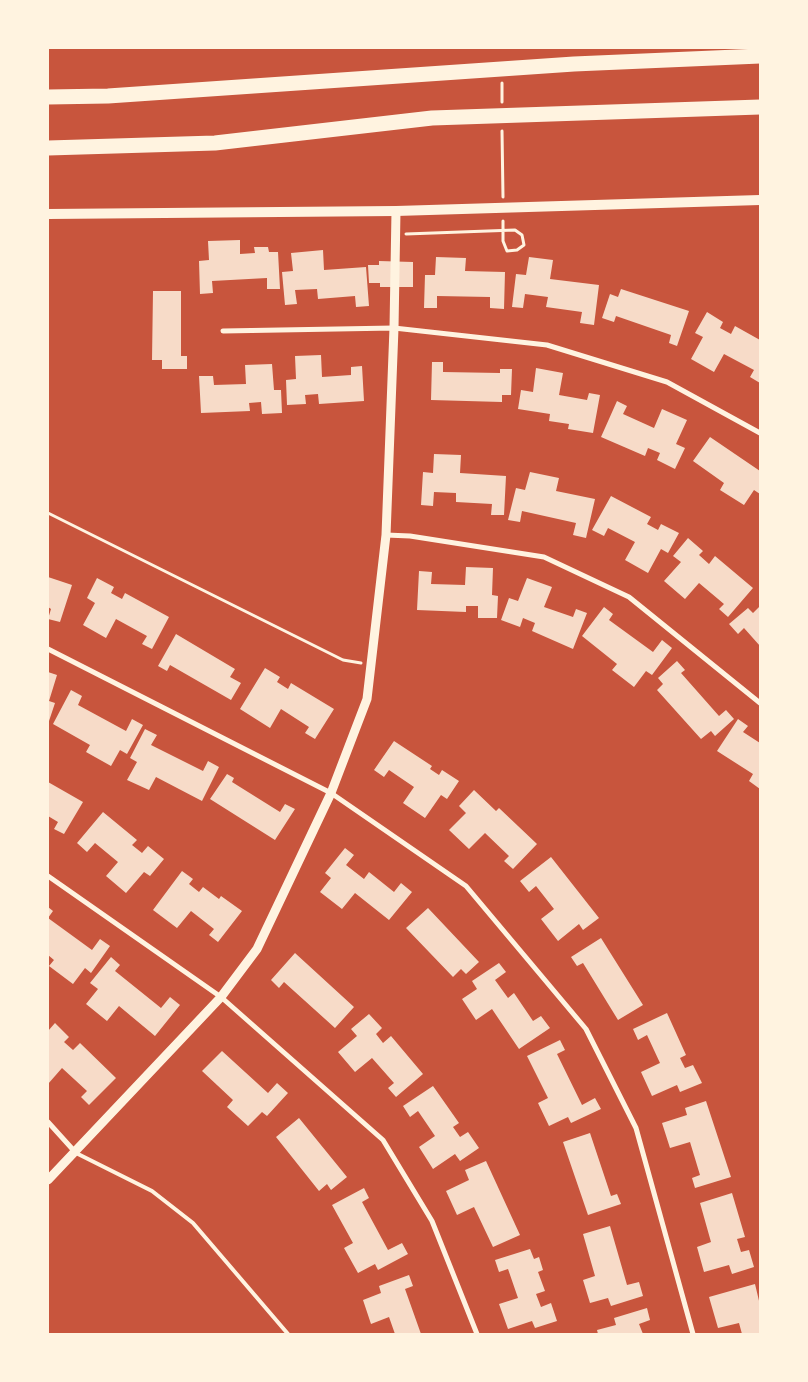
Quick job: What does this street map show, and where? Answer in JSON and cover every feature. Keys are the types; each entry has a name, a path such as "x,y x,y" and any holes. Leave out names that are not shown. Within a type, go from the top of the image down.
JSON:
{"highway":[{"path":"48,97 108,96 574,64 760,56"},
{"path":"48,148 215,143 432,118 760,107"}],"main road":[{"path":"48,214 396,210 760,200"}],"street":[{"path":"48,1180 76,1153 221,997 257,949 331,794 367,699 386,535 394,328 396,210"},
{"path":"223,331 394,328 547,345 667,382 760,433"},
{"path":"386,535 410,536 544,557 629,597 760,703"},
{"path":"48,648 331,794 466,886 586,1028 636,1128 693,1334"},
{"path":"48,876 221,997 384,1140 432,1221 477,1334"},
{"path":"48,1122 76,1153"}],"lane":[{"path":"76,1153 152,1191 193,1223 288,1334"}],"path":[{"path":"502,77 502,106"},
{"path":"502,125 503,203"},
{"path":"395,235 515,230 522,235 524,245 517,250 507,251 503,242 503,212"},
{"path":"48,513 343,660 371,664"}],"building":[{"path":"240,240 240,254 255,253 254,247 268,247 269,252 278,252 280,289 267,289 267,278 212,281 213,293 200,294 199,261 209,260 208,241"},
{"path":"323,250 324,270 366,267 369,306 356,307 355,296 318,299 317,289 295,290 297,304 285,305 282,272 293,271 291,253"},
{"path":"436,257 466,258 465,271 505,272 504,309 490,308 490,297 437,296 437,308 424,308 425,275 435,275"},
{"path":"529,257 553,260 550,279 599,285 594,325 580,323 582,312 546,307 548,297 525,294 523,308 512,307 516,274 526,275"},
{"path":"379,261 413,262 413,287 380,287 380,283 369,283 368,265 379,265"},
{"path":"621,289 689,311 677,346 669,343 671,335 616,316 614,322 602,318 610,294 618,297"},
{"path":"153,291 181,291 181,356 187,356 187,369 162,369 162,360 152,360"},
{"path":"707,312 723,322 720,328 731,334 735,326 760,340 760,383 750,377 754,370 724,354 714,372 691,359 703,337 695,333"},
{"path":"321,355 322,377 351,375 351,367 362,366 364,401 319,404 318,394 305,395 306,404 287,405 286,380 296,379 295,356"},
{"path":"432,362 443,362 443,372 500,373 500,369 512,369 511,395 502,395 502,402 431,400"},
{"path":"272,364 274,390 281,390 282,413 262,414 261,402 249,403 250,411 201,413 199,376 213,376 214,385 246,384 245,365"},
{"path":"536,368 563,373 559,395 587,400 589,393 600,395 593,433 568,429 569,424 549,421 550,414 518,409 521,390 533,392"},
{"path":"617,401 627,406 623,414 654,428 662,409 687,420 676,444 685,448 675,469 657,460 660,453 648,448 645,456 601,437"},
{"path":"710,437 760,471 760,494 754,490 744,505 720,490 724,483 693,461"},
{"path":"434,454 461,455 460,473 506,476 504,515 491,515 492,504 456,502 456,493 434,492 433,506 421,505 423,472 433,473"},
{"path":"530,472 559,478 556,491 595,499 586,538 573,535 576,523 522,511 520,522 508,520 516,488 525,490"},
{"path":"611,496 651,517 647,524 658,530 661,524 679,533 668,553 661,549 648,573 625,560 635,542 608,528 604,536 592,530"},
{"path":"688,538 703,551 699,555 709,564 715,556 753,588 728,617 719,609 724,604 699,583 685,599 664,581 681,562 673,556"},
{"path":"466,567 493,568 492,595 498,596 497,618 478,618 478,606 466,606 466,612 417,610 419,571 432,572 431,584 465,585"},
{"path":"48,577 72,585 60,622 48,619 51,609 48,607"},
{"path":"97,578 114,587 111,593 122,599 125,593 169,617 152,649 142,644 147,636 116,619 106,638 83,625 95,603 87,598"},
{"path":"527,578 552,587 544,607 573,617 576,609 587,613 573,649 532,631 535,623 523,618 520,627 501,620 509,598 518,601"},
{"path":"760,606 760,646 744,628 738,634 729,624 748,608 753,613"},
{"path":"604,607 613,614 609,620 653,652 662,640 672,648 652,675 646,671 634,687 612,670 617,664 582,636"},
{"path":"176,634 235,669 230,677 241,683 231,700 170,665 167,671 158,666"},
{"path":"677,661 685,670 681,673 719,716 726,710 734,719 715,736 711,731 701,739 657,690 663,684 658,678"},
{"path":"265,668 280,677 277,682 288,689 291,683 334,709 315,739 305,733 309,727 281,709 270,728 240,709"},
{"path":"48,672 57,675 49,701 55,703 48,724"},
{"path":"71,690 82,696 78,705 126,731 132,719 143,725 127,754 120,750 111,766 86,752 90,745 53,724"},
{"path":"738,719 748,726 743,732 760,743 760,789 749,781 753,774 717,751"},
{"path":"145,729 157,735 151,745 203,771 208,761 219,767 202,801 156,777 149,790 127,780 137,762 130,758"},
{"path":"394,741 432,766 430,769 439,775 442,770 459,781 447,799 441,795 425,818 403,803 414,787 389,770 384,777 374,770"},
{"path":"227,774 234,778 232,782 280,812 285,804 295,809 275,840 210,799"},
{"path":"48,782 83,802 64,834 54,829 58,822 48,816"},
{"path":"474,790 496,811 499,808 537,844 513,869 504,861 509,856 485,833 469,849 449,830 466,813 459,806"},
{"path":"103,812 137,840 132,845 142,853 148,846 164,859 150,876 144,872 126,893 106,876 118,862 95,843 87,852 77,843"},
{"path":"345,848 354,855 346,865 364,879 369,872 394,892 401,883 412,892 389,920 355,893 342,909 320,892 331,878 325,873"},
{"path":"551,857 599,918 583,930 579,924 558,941 541,919 554,909 536,886 529,892 520,881"},
{"path":"182,871 193,879 189,884 199,892 203,887 219,899 221,896 242,911 218,942 209,935 214,929 191,911 177,928 153,910"},
{"path":"48,907 53,911 48,918"},
{"path":"428,908 479,962 466,974 461,969 453,977 406,928"},
{"path":"48,918 92,950 100,939 110,946 91,973 85,968 73,984 49,966 54,960 48,955"},
{"path":"601,938 643,1005 618,1020 583,963 577,966 571,957"},
{"path":"295,953 354,1007 335,1028 284,982 279,988 271,980"},
{"path":"111,957 120,965 115,971 161,1008 170,997 180,1005 155,1036 119,1006 107,1021 86,1004 98,989 90,983"},
{"path":"499,963 506,972 495,980 508,998 514,993 533,1021 541,1016 550,1028 519,1049 492,1009 476,1020 462,999 477,989 472,981"},
{"path":"667,1013 686,1055 680,1058 685,1068 693,1065 702,1083 680,1092 677,1085 652,1096 641,1072 660,1063 647,1035 638,1040 633,1029"},
{"path":"369,1014 382,1028 376,1034 383,1043 391,1036 423,1074 396,1097 388,1088 394,1083 372,1058 355,1072 338,1052 357,1036 351,1029"},
{"path":"55,1023 69,1037 64,1042 73,1050 80,1043 116,1078 89,1105 81,1097 87,1091 62,1068 48,1084 48,1031"},
{"path":"560,1040 565,1050 557,1054 582,1105 595,1098 601,1109 571,1123 568,1117 549,1126 538,1103 548,1098 527,1056"},
{"path":"222,1051 268,1093 277,1083 288,1093 267,1116 262,1112 248,1126 227,1107 233,1100 202,1071"},
{"path":"433,1086 459,1123 453,1127 460,1137 468,1132 479,1148 460,1161 455,1154 433,1169 419,1147 435,1136 418,1111 410,1117 403,1106"},
{"path":"706,1101 731,1177 695,1188 692,1178 700,1175 690,1142 670,1148 662,1123 687,1115 685,1108"},
{"path":"299,1118 347,1177 331,1190 327,1184 319,1191 276,1137"},
{"path":"590,1133 611,1196 617,1194 621,1204 588,1215 563,1142"},
{"path":"486,1161 520,1235 493,1247 474,1207 457,1215 446,1191 469,1180 465,1170"},
{"path":"364,1188 369,1198 362,1202 388,1250 402,1243 408,1254 378,1270 375,1264 358,1273 344,1248 353,1243 332,1205"},
{"path":"732,1193 745,1237 737,1239 741,1252 749,1250 754,1267 732,1274 729,1265 704,1272 697,1247 711,1242 700,1203"},
{"path":"610,1226 627,1285 639,1282 643,1296 611,1306 608,1298 590,1303 583,1280 595,1276 583,1234"},
{"path":"530,1249 534,1259 539,1257 543,1270 538,1272 545,1291 536,1294 541,1307 551,1303 557,1321 535,1328 532,1321 508,1329 499,1304 518,1298 508,1269 499,1272 495,1260"},
{"path":"409,1275 413,1286 405,1289 421,1334 395,1334 389,1317 371,1324 363,1300 381,1293 379,1286"},
{"path":"755,1284 760,1305 760,1334 742,1334 739,1323 718,1328 709,1297"},
{"path":"647,1308 650,1320 639,1324 643,1334 598,1334 597,1330 616,1325 614,1318"}]}
